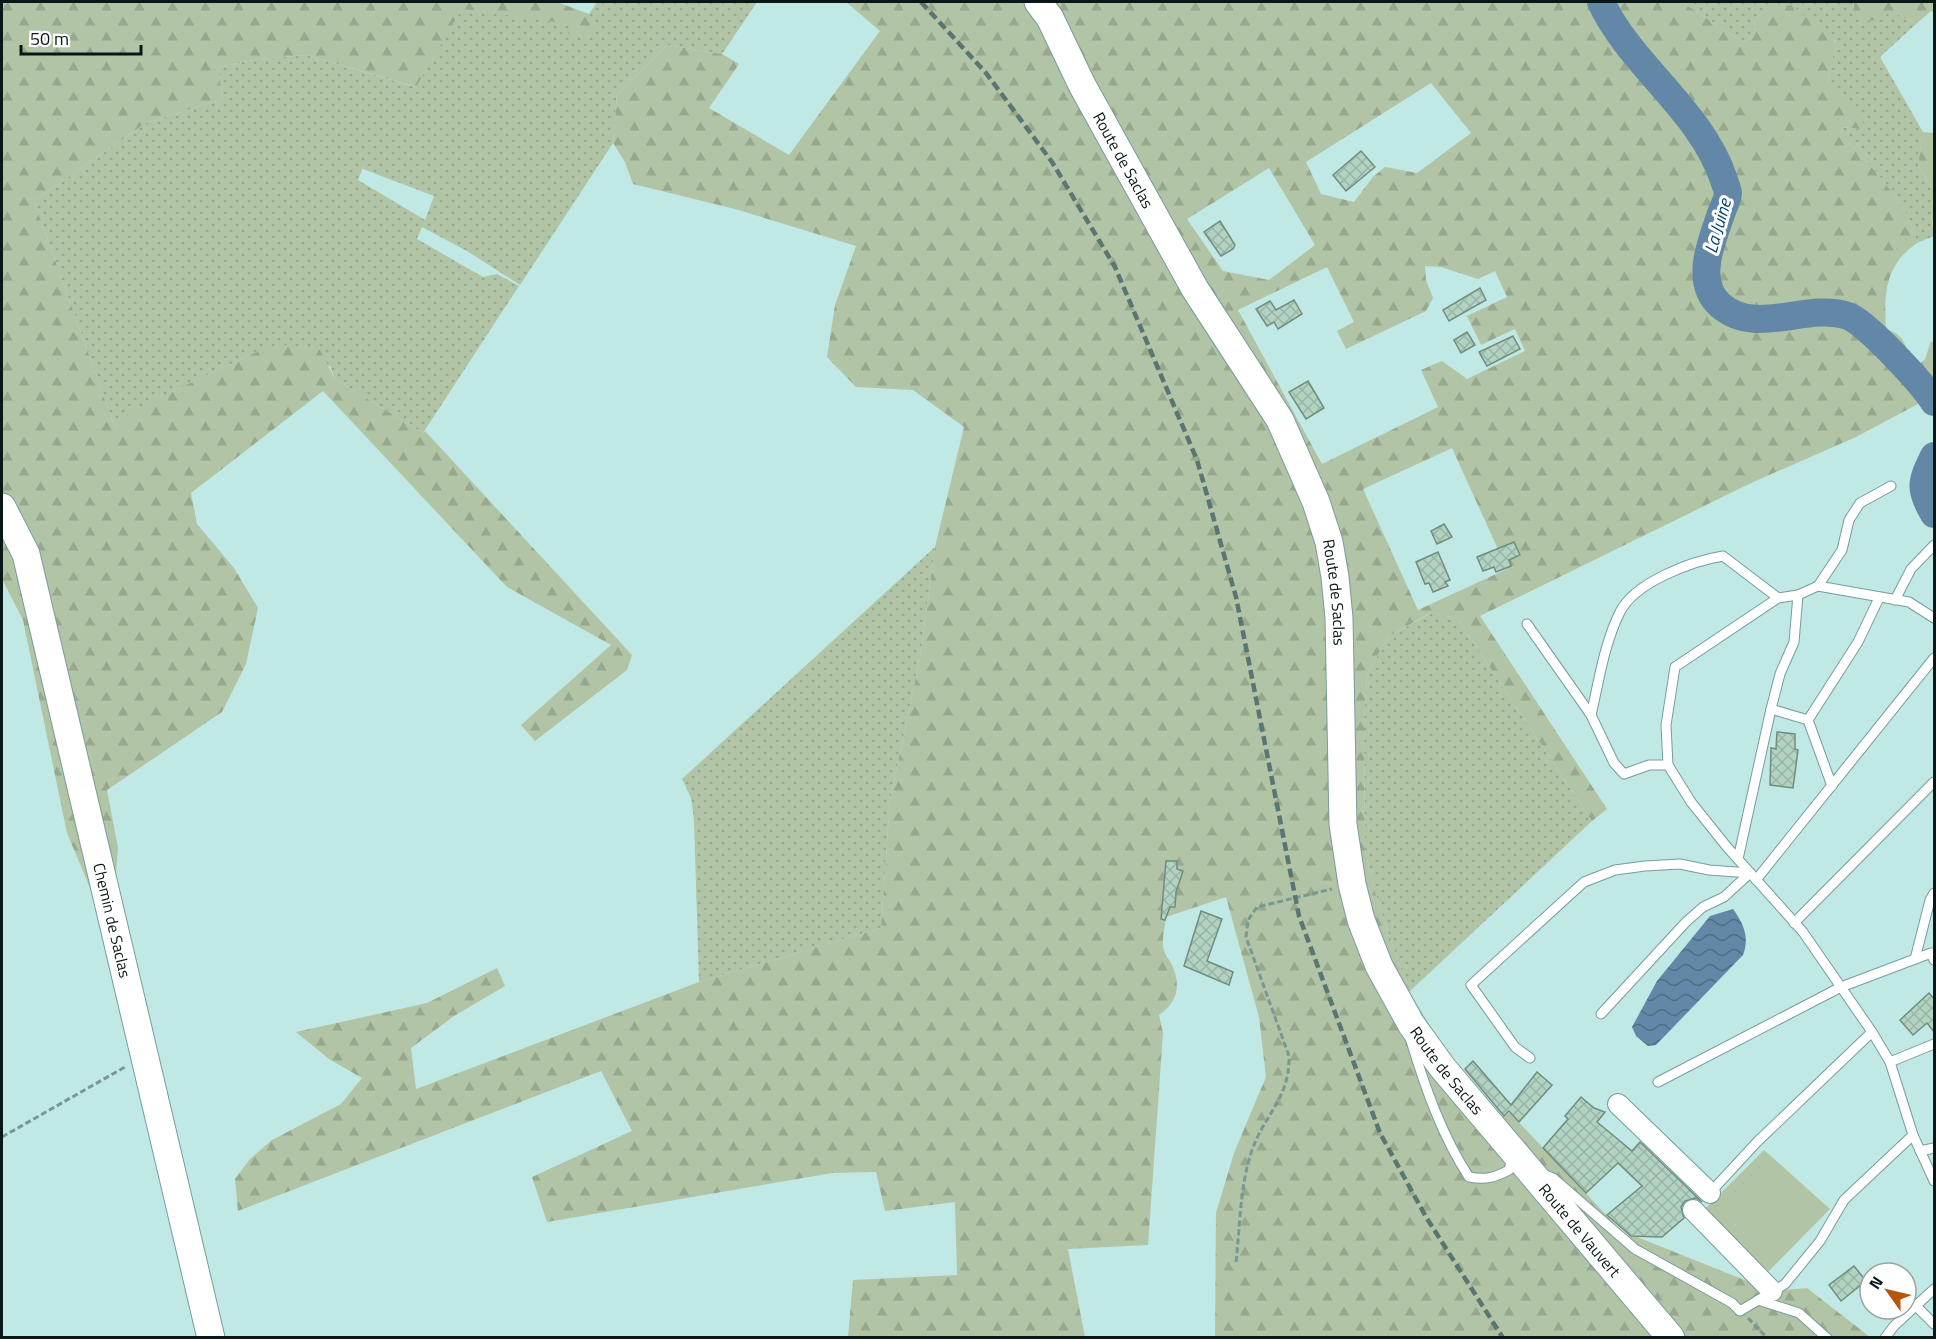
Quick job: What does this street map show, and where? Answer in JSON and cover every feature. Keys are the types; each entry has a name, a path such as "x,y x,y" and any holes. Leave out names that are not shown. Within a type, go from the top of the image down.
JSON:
{"main road":[{"name":"Route de Saclas","path":"1017,2 1082,86"},
{"name":"Route de Saclas","path":"1038,2 1050,18 1082,86 1195,289 1280,420 1316,502 1329,542 1339,618 1343,824 1352,884 1361,920 1378,966 1400,1005 1442,1067 1489,1124"},
{"name":"Chemin de Saclas","path":"2,507 26,554 211,1338"},
{"name":"Route de Vauvert","path":"1489,1124 1516,1163 1671,1338"}],"street":[{"path":"1618,1104 1703,1201 1765,1295"}],"lane":[{"path":"1891,486 1860,503 1849,520 1842,550 1818,586 1798,595 1778,598 1675,667 1666,725 1668,765 1691,802 1794,922 1872,1032 1890,1062 1913,1135 1935,1181"},
{"path":"1895,600 1911,570 1934,545"},
{"path":"1591,715 1607,645 1621,610 1630,599 1672,570 1697,560 1723,556 1778,598"},
{"path":"1818,586 1909,602 1935,618"},
{"path":"1738,859 1771,708 1780,674 1794,642 1798,595"},
{"path":"1808,720 1858,642 1879,598"},
{"path":"1527,624 1591,715 1614,763 1624,774 1649,765 1668,765"},
{"path":"1601,1014 1686,922 1703,907 1724,897 1753,876 1832,786 1935,658"},
{"path":"1771,708 1808,720"},
{"path":"1808,720 1832,786"},
{"path":"1794,922 1935,782"},
{"path":"1530,1058 1515,1047 1471,985 1584,882 1615,870 1680,864 1753,876"},
{"path":"1915,959 1930,900 1935,892"},
{"path":"1659,1082 1841,987 1915,959 1933,955"},
{"path":"1400,1005 1426,1090 1458,1159 1469,1177 1482,1180 1496,1178 1516,1163 1553,1178 1635,1249 1732,1304 1740,1311 1785,1284 1820,1241 1844,1200 1913,1135"},
{"path":"1703,1201 1757,1142 1872,1032"},
{"path":"1890,1062 1935,1044"},
{"path":"1920,1151 1935,1148"},
{"path":"1918,1304 1935,1288"},
{"path":"1765,1295 1799,1313 1827,1338"},
{"path":"1918,1308 1935,1324"},
{"path":"1886,1338 1900,1321"}],"path":[{"path":"1236,1262 1245,1179 1251,1152 1261,1127 1282,1096 1290,1077 1289,1056 1246,937 1248,920 1257,907 1352,884"},
{"path":"2,1137 144,1056"},
{"path":"1740,1311 1767,1338"}],"green space":[{"path":"2,2 557,2 589,14 594,25 585,36 568,34 571,24 462,9 416,87 307,55 258,59 218,67 223,99 146,123 34,201 115,428 131,411 252,354 279,344 320,350 335,379 423,433 425,431 632,655 627,670 535,741 521,725 611,645 507,587 323,391 191,493 197,524 234,568 258,608 246,664 222,712 107,790 118,848 111,938 67,833 23,620 2,579"},
{"path":"597,2 757,2 722,54 667,45 617,94 613,143 520,285 467,251 422,227 417,239 483,277 497,274 519,286 423,433 335,379 330,366 252,354 132,411 115,428 34,201 146,123 223,99 218,67 258,59 307,55 415,87 462,9 594,25 589,14","holes":["364,165 363,169 434,196 425,220 358,180"]},
{"path":"846,2 1682,2 1743,42 1754,37 1755,19 1771,8 1792,5 1836,42 1828,80 1865,125 1860,129 1842,127 1840,133 1896,198 1912,227 1917,243 1898,261 1889,281 1886,292 1886,329 1903,340 1907,360 1916,367 1925,359 1931,341 1934,343 1934,401 1931,397 1856,437 1751,483 1480,616 1607,809 1592,821 1457,618 1430,613 1388,637 1367,674 1364,722 1365,850 1378,903 1409,992 1451,1059 1502,1117 1510,1113 1626,1236 1637,1237 1772,1291 1807,1288 1870,1337 1215,1337 1216,1213 1234,1153 1266,1077 1259,1017 1226,897 1166,917 1163,946 1173,967 1177,988 1170,1005 1159,1015 1163,1033 1148,1245 1068,1249 1085,1337 848,1337 853,1280 957,1275 955,1202 885,1211 876,1172 832,1173 547,1222 532,1177 632,1131 601,1071 238,1211 235,1179 250,1159 272,1140 341,1104 362,1078 329,1059 296,1032 427,1003 497,968 505,986 454,1016 411,1048 416,1089 699,982 881,928 890,800 920,658 935,547 964,427 913,390 856,387 827,357 835,305 856,246 735,209 633,184 625,162 613,143 617,94 667,45 722,54 739,64 709,108 789,155 880,31","holes":["1431,83 1471,133 1417,173 1385,167 1373,177 1354,202 1321,194 1306,162","1269,168 1315,245 1269,280 1223,271 1187,219","1425,266 1441,267 1478,279 1495,271 1507,297 1467,316 1481,345 1515,329 1525,351 1467,379 1442,361 1421,370 1438,407 1322,464 1238,310 1327,267 1354,322 1337,331 1346,349 1426,311 1433,298 1426,280","1452,448 1507,569 1418,610 1363,489"]},
{"path":"1682,2 1854,2 1853,8 1893,12 1916,24 1880,57 1923,132 1918,165 1934,192 1931,214 1934,236 1917,243 1905,212 1896,198 1840,133 1841,127 1860,129 1828,80 1836,41 1771,8 1755,19 1754,37 1743,42"},
{"path":"1854,2 1934,2 1934,12 1931,11 1916,24 1893,12 1873,20 1863,21 1853,17"},
{"path":"1923,132 1934,133 1934,192 1918,165"},
{"path":"1934,192 1934,228 1931,214"},
{"path":"1934,456 1934,516 1924,492 1924,480"},
{"path":"935,547 920,658 890,800 881,928 699,982 694,820 691,798 682,779"},
{"path":"1431,613 1457,618 1592,821 1409,992 1378,903 1365,850 1364,722 1367,674 1388,637"},
{"path":"1764,1150 1830,1209 1768,1272 1704,1210"}],"water":[{"path":"1733,909 1746,936 1743,955 1656,1045 1648,1046 1636,1036 1632,1027 1657,981 1710,916"}],"building":[{"path":"1361,151 1375,167 1346,191 1333,175"},
{"path":"1220,221 1235,245 1233,249 1221,256 1204,232"},
{"path":"1480,288 1486,300 1449,321 1443,310"},
{"path":"1294,300 1302,314 1278,329 1274,322 1267,326 1256,309 1270,301 1276,310"},
{"path":"1467,332 1475,345 1461,353 1454,340"},
{"path":"1513,336 1520,349 1487,366 1479,352"},
{"path":"1308,381 1324,408 1306,419 1289,392"},
{"path":"1444,524 1452,537 1437,544 1431,531"},
{"path":"1514,542 1520,555 1509,560 1511,566 1496,572 1494,567 1483,571 1477,557"},
{"path":"1438,552 1450,580 1445,582 1448,586 1433,592 1429,583 1425,584 1416,562"},
{"path":"1777,732 1795,734 1795,749 1798,750 1793,788 1770,785 1771,748 1776,749"},
{"path":"1166,861 1177,861 1177,869 1183,871 1176,892 1175,907 1170,907 1165,920 1161,919"},
{"path":"1201,911 1222,919 1207,961 1233,972 1229,985 1184,966"},
{"path":"1929,993 1935,1000 1935,1033 1927,1023 1913,1035 1900,1020"},
{"path":"1473,1061 1511,1105 1537,1072 1552,1085 1519,1122 1509,1111 1504,1116 1465,1069"},
{"path":"1581,1097 1594,1108 1605,1112 1597,1122 1632,1151 1640,1142 1702,1202 1696,1198 1685,1201 1681,1207 1684,1218 1662,1237 1631,1236 1607,1215 1642,1186 1618,1163 1586,1193 1543,1148 1568,1119 1565,1116"},
{"path":"1854,1266 1858,1271 1858,1287 1841,1301 1829,1285"}],"waterway":[{"name":"La Juine","path":"1601,2 1629,47 1699,132 1713,155 1728,190 1710,246 1706,272 1712,295 1720,305 1734,314 1749,318 1765,319 1815,313 1848,316 1867,329 1894,354 1934,402"},
{"name":"La Juine","path":"1934,456 1924,479 1924,492 1934,514"}],"railway":[{"path":"921,2 986,73 1052,162 1115,267 1197,460 1236,597 1299,916 1380,1133 1426,1217 1503,1338"}]}
